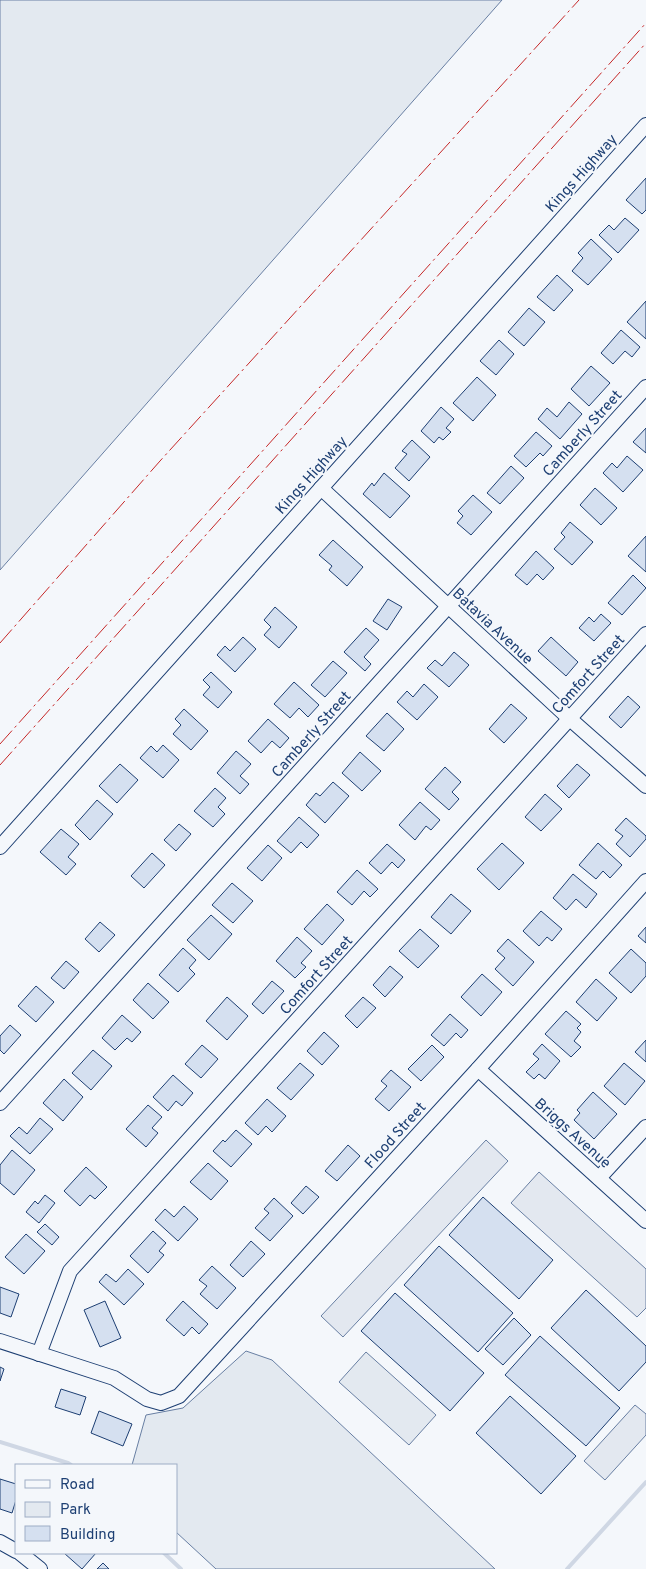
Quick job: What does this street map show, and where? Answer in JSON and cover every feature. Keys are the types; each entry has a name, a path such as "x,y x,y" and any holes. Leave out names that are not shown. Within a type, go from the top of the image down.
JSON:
{"street":[{"name":"Kings Highway","path":"0,847 646,125"},
{"name":"Camberly Street","path":"0,1103 646,387"},
{"name":"Batavia Avenue","path":"321,488 570,719 646,786"},
{"name":"Comfort Street","path":"39,1354 70,1271 646,634"},
{"name":"Flood Street","path":"39,1354 114,1378 130,1390 147,1399 161,1403 179,1396 478,1069 646,881"},
{"name":"Briggs Avenue","path":"478,1069 646,1221"},
{"path":"599,1178 646,1127"},
{"path":"0,1341 39,1354"},
{"path":"0,1542 15,1550"},
{"path":"21,1554 40,1569"}],"green space":[{"path":"0,0 502,0 0,570"},
{"path":"246,1351 272,1360 495,1569 216,1569 178,1534 178,1464 132,1464 146,1415 183,1408"},
{"path":"366,1352 436,1415 409,1445 339,1382"}],"shaded area":[{"path":"486,1140 508,1161 343,1337 321,1316"},
{"path":"539,1172 646,1269 646,1308 637,1317 511,1203"},
{"path":"635,1405 646,1414 646,1435 605,1480 584,1461"}],"building":[{"path":"646,178 646,210 642,214 626,200"},
{"path":"625,218 639,230 618,253 599,235 609,225 614,230"},
{"path":"591,239 612,259 588,285 572,271 583,258 578,253"},
{"path":"557,275 573,290 554,311 537,297"},
{"path":"646,301 646,339 627,322"},
{"path":"529,308 545,322 524,346 508,332"},
{"path":"621,330 640,347 632,357 625,351 613,364 601,353"},
{"path":"499,340 514,354 496,375 480,361"},
{"path":"591,366 610,383 589,406 571,389"},
{"path":"477,377 496,395 473,421 453,403"},
{"path":"569,402 582,414 560,439 538,419 547,408 557,417"},
{"path":"441,407 454,419 446,428 451,432 443,440 439,437 434,443 421,431"},
{"path":"646,428 646,453 633,442"},
{"path":"536,432 552,446 543,456 540,453 526,467 514,456"},
{"path":"412,440 430,457 409,481 395,468 407,454 402,451"},
{"path":"627,456 643,470 623,492 603,473 612,463 617,468"},
{"path":"511,466 524,478 500,504 487,493"},
{"path":"384,473 410,496 390,518 363,494 372,483 374,486"},
{"path":"595,488 617,508 601,525 580,505"},
{"path":"473,495 492,512 471,535 457,523 463,516 458,511"},
{"path":"570,522 593,542 572,565 554,549 565,537 561,533"},
{"path":"646,536 646,572 628,556"},
{"path":"333,540 363,567 347,586 329,570 332,566 319,555"},
{"path":"536,551 554,568 543,580 537,574 527,585 515,575"},
{"path":"633,575 646,588 622,615 608,603"},
{"path":"388,599 402,607 387,630 373,621"},
{"path":"275,607 297,627 279,648 264,635 271,627 264,620"},
{"path":"601,614 611,623 594,641 579,628 589,617 594,622"},
{"path":"366,628 379,640 364,657 371,664 365,671 344,652"},
{"path":"243,637 256,649 235,672 217,655 225,646 230,651"},
{"path":"551,637 578,662 566,676 538,651"},
{"path":"454,652 469,665 449,687 427,668 435,660 442,666"},
{"path":"333,661 347,673 325,697 311,685"},
{"path":"211,672 232,692 218,708 203,695 210,687 203,680"},
{"path":"294,682 319,705 308,717 299,708 290,718 274,704"},
{"path":"424,684 438,697 417,720 397,702 407,691 413,697"},
{"path":"628,696 640,707 621,728 609,717"},
{"path":"511,704 527,718 504,743 489,729"},
{"path":"184,709 208,731 191,750 173,734 181,725 175,719"},
{"path":"387,713 404,729 384,751 366,736"},
{"path":"268,719 289,738 280,748 272,741 261,753 248,741"},
{"path":"163,745 179,760 163,778 140,758 151,746 157,752"},
{"path":"236,751 251,764 240,776 249,784 240,794 217,773"},
{"path":"360,752 381,771 362,791 342,773"},
{"path":"120,764 138,780 117,803 99,786"},
{"path":"577,764 590,775 569,798 557,786"},
{"path":"445,767 461,782 452,792 459,799 449,810 425,789"},
{"path":"333,782 349,796 325,823 306,805 316,793 320,796"},
{"path":"215,788 226,798 218,807 225,814 213,827 194,811"},
{"path":"545,794 562,809 541,831 525,817"},
{"path":"97,800 113,814 90,840 75,825"},
{"path":"420,802 440,820 431,830 426,826 415,840 399,825"},
{"path":"299,817 319,835 307,848 301,842 291,853 277,841"},
{"path":"626,818 646,836 646,839 630,857 616,844 623,836 615,830"},
{"path":"179,824 191,834 176,851 164,840"},
{"path":"61,829 79,844 68,857 76,864 66,875 40,852"},
{"path":"502,843 524,863 499,890 477,869"},
{"path":"598,843 622,865 610,878 603,871 596,879 579,865"},
{"path":"387,844 405,860 398,868 392,862 381,874 369,863"},
{"path":"268,845 282,858 262,881 247,868"},
{"path":"152,853 165,865 144,888 131,876"},
{"path":"357,870 378,889 370,897 364,891 352,905 337,892"},
{"path":"573,874 597,894 586,908 576,899 566,910 553,898"},
{"path":"232,883 253,901 233,923 212,905"},
{"path":"451,894 471,911 451,934 431,917"},
{"path":"327,904 344,920 322,945 304,929"},
{"path":"541,911 562,929 552,941 547,937 539,946 523,931"},
{"path":"211,915 232,934 209,960 187,940"},
{"path":"100,922 115,935 99,952 85,939"},
{"path":"646,927 646,943 638,936"},
{"path":"420,929 439,946 418,968 399,951"},
{"path":"297,937 312,951 301,963 306,967 295,978 276,961"},
{"path":"508,939 534,962 513,986 495,969 505,958 497,951"},
{"path":"183,948 196,960 189,968 195,974 178,992 159,975"},
{"path":"631,949 646,963 646,976 631,993 609,973"},
{"path":"66,961 79,972 64,989 51,978"},
{"path":"390,966 403,977 385,997 373,985"},
{"path":"482,974 502,992 481,1016 461,997"},
{"path":"596,979 617,998 597,1021 576,1002"},
{"path":"272,981 284,991 263,1014 252,1004"},
{"path":"148,983 169,1002 153,1019 133,1000"},
{"path":"36,986 54,1002 36,1022 18,1006"},
{"path":"227,997 248,1016 227,1040 206,1021"},
{"path":"363,997 376,1008 357,1028 345,1016"},
{"path":"566,1011 581,1024 577,1028 581,1032 574,1041 581,1047 571,1057 545,1034"},
{"path":"450,1014 468,1030 461,1038 456,1033 444,1046 431,1035"},
{"path":"122,1015 141,1032 132,1042 127,1038 115,1050 102,1038"},
{"path":"10,1025 21,1035 4,1054 0,1050 0,1036"},
{"path":"324,1032 339,1046 322,1065 307,1051"},
{"path":"646,1040 646,1062 635,1052"},
{"path":"542,1044 560,1061 545,1079 539,1074 534,1079 526,1072 539,1059 533,1054"},
{"path":"202,1045 218,1059 201,1078 185,1064"},
{"path":"432,1045 444,1057 421,1081 408,1069"},
{"path":"93,1050 112,1066 91,1090 72,1073"},
{"path":"300,1063 314,1075 291,1100 277,1088"},
{"path":"624,1063 645,1081 625,1105 604,1086"},
{"path":"391,1070 411,1087 389,1111 375,1099 387,1086 381,1081"},
{"path":"173,1075 193,1093 182,1106 176,1101 168,1111 153,1097"},
{"path":"64,1079 83,1097 63,1121 43,1103"},
{"path":"593,1092 617,1114 594,1139 574,1120 580,1113 577,1110"},
{"path":"267,1099 286,1116 272,1132 266,1126 258,1135 245,1123"},
{"path":"148,1105 162,1117 152,1128 158,1133 146,1147 126,1129"},
{"path":"40,1118 53,1129 30,1154 10,1136 19,1127 27,1134"},
{"path":"236,1130 252,1144 231,1167 213,1151"},
{"path":"348,1145 360,1156 337,1181 325,1171"},
{"path":"12,1150 35,1170 14,1195 0,1183 0,1165"},
{"path":"208,1163 228,1181 211,1200 190,1182"},
{"path":"86,1167 107,1187 95,1199 90,1195 80,1206 64,1191"},
{"path":"306,1186 319,1197 303,1214 291,1203"},
{"path":"45,1195 55,1203 39,1223 26,1212 35,1201 38,1204"},
{"path":"483,1197 553,1260 519,1299 449,1235"},
{"path":"274,1198 293,1216 270,1241 255,1228 269,1213 264,1209"},
{"path":"184,1206 198,1219 178,1241 155,1220 165,1209 174,1217"},
{"path":"45,1224 59,1237 52,1245 37,1232"},
{"path":"153,1231 166,1243 159,1251 164,1255 148,1273 130,1256"},
{"path":"26,1234 45,1251 24,1274 5,1257"},
{"path":"251,1241 265,1254 243,1277 230,1265"},
{"path":"439,1246 513,1313 478,1352 404,1285"},
{"path":"212,1266 236,1288 217,1309 200,1294 207,1286 199,1280"},
{"path":"128,1269 144,1284 124,1305 99,1282 106,1274 116,1282"},
{"path":"0,1287 19,1294 11,1317 0,1313"},
{"path":"586,1290 646,1346 646,1362 619,1391 551,1328"},
{"path":"395,1293 484,1373 450,1411 361,1331"},
{"path":"105,1301 121,1338 100,1347 84,1310"},
{"path":"183,1301 208,1324 199,1334 192,1327 184,1336 166,1320"},
{"path":"514,1318 531,1335 503,1365 485,1349"},
{"path":"540,1336 620,1408 586,1446 505,1375"},
{"path":"0,1367 4,1369 0,1381"},
{"path":"61,1389 86,1397 80,1415 55,1407"},
{"path":"510,1396 576,1456 541,1494 476,1433"},
{"path":"99,1411 132,1424 123,1446 91,1433"},
{"path":"0,1479 15,1484 15,1503 12,1513 0,1509"},
{"path":"65,1554 95,1554 82,1569"},
{"path":"103,1563 109,1569 97,1569"}],"waterway":[{"path":"0,1442 70,1464"},
{"path":"567,1569 646,1482"},
{"path":"165,1554 181,1569"}],"power":[{"path":"0,643 160,461 579,0"},
{"path":"0,744 646,23"},
{"path":"0,765 646,43"}]}
